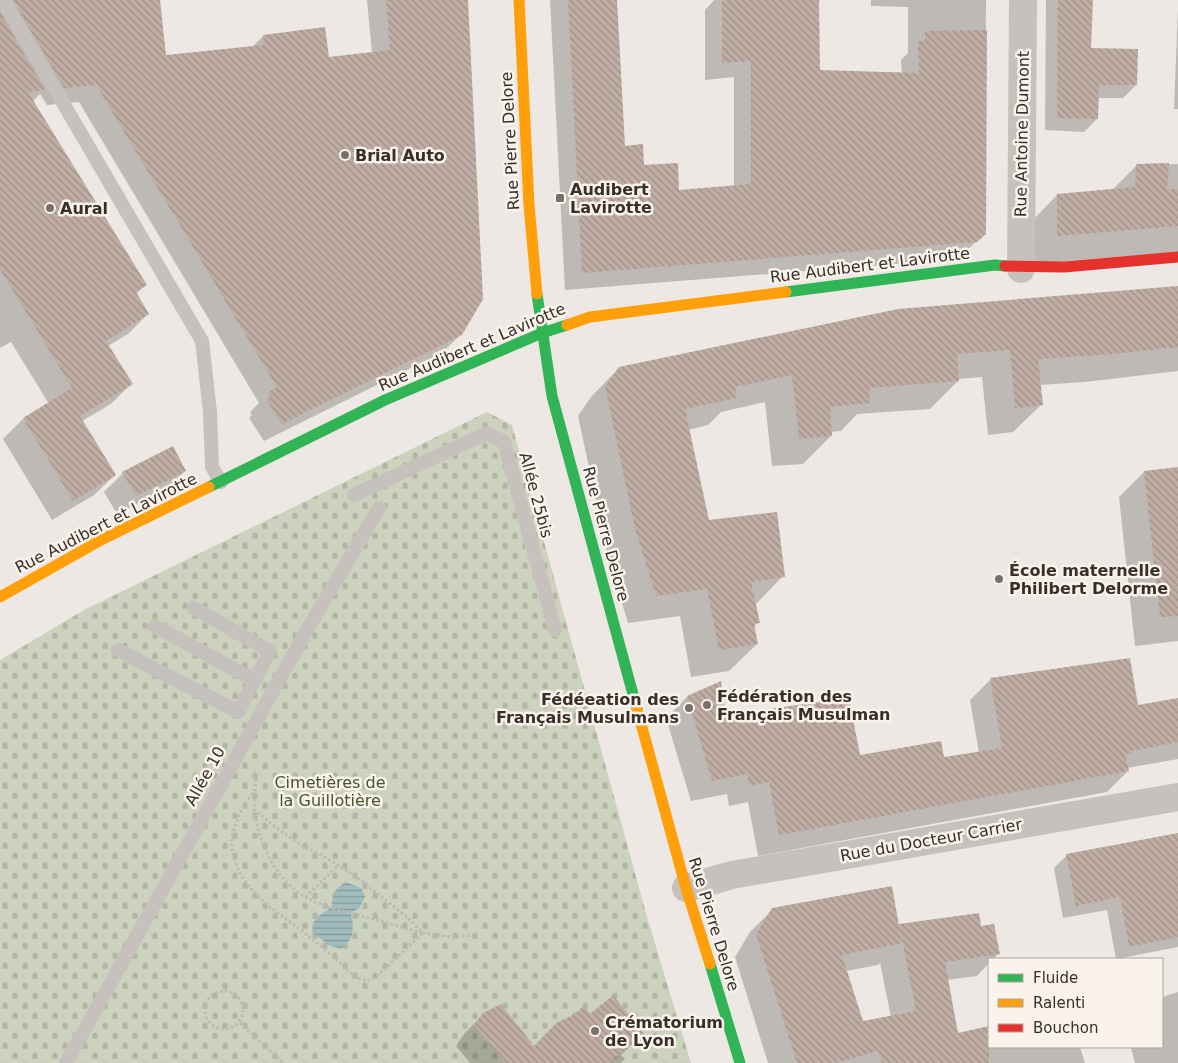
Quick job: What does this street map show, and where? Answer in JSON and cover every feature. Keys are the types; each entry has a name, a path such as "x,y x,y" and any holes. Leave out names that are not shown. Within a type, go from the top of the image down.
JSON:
{"street":[{"name":"Rue Pierre Delore","path":"519,0 529,205 535,283 552,396 686,888 740,1063"},
{"name":"Rue Antoine Dumont","path":"1021,269 1023,0"},
{"name":"Rue Audibert et Lavirotte","path":"0,597 101,540 385,400 542,333 590,316 995,265 1021,269 1052,268 1178,257"},
{"name":"Rue du Docteur Carrier","path":"686,888 732,875 1178,798"}],"lane":[{"path":"3,0 202,341 210,412 212,467 221,482"},
{"name":"Allée 25bis","path":"354,495 487,433 504,442 555,630"},
{"name":"Allée 10","path":"66,1063 306,630 379,508"},
{"path":"118,650 238,712 270,651 194,608"},
{"path":"155,626 254,680"},
{"path":"247,694 265,704"}],"path":[{"path":"256,768 254,809 257,829 268,857 282,877 296,891 318,904 423,933 452,937 474,934"},
{"path":"254,790 244,806 235,827 232,845 238,868 249,886 268,907 310,938 357,978 367,981 376,978 423,933"},
{"path":"254,809 298,844 355,876 408,918 423,933"},
{"path":"306,897 338,865"},
{"path":"221,991 231,991 239,996 243,1004 244,1014 240,1023 232,1028 223,1030 214,1027 207,1020 204,1011 206,1001 212,994 221,991"},
{"path":"240,1023 282,1063"}],"green space":[{"name":"Cimetières de la Guillotière","path":"487,412 512,425 647,917 691,1063 0,1063 0,660 84,610"}],"water":[{"path":"346,882 361,888 365,897 359,908 351,913 353,924 351,938 340,949 329,945 312,932 313,923 320,915 332,907 335,892"}],"building":[{"path":"13,0 160,0 166,55 264,45 263,35 325,27 329,57 390,50 386,0 468,0 483,299 462,335 282,424 266,399 270,397 267,393 277,387 96,85 64,88"},
{"path":"568,0 617,0 625,146 643,144 644,165 678,163 679,190 751,184 751,61 722,63 722,0 819,0 820,70 919,73 918,41 925,41 925,31 987,30 986,234 977,242 582,273"},
{"path":"1058,0 1093,0 1091,48 1138,49 1137,85 1099,85 1098,119 1057,118"},
{"path":"0,12 45,90 28,92 147,285 136,292 149,314 106,341 133,384 80,416 116,475 73,501 23,418 72,388 0,269"},
{"path":"1169,163 1167,189 1178,189 1178,226 1057,236 1057,194 1135,187 1136,164"},
{"path":"1178,286 1178,347 1114,354 1038,359 1043,405 1015,408 1010,350 957,354 959,381 869,388 870,403 830,407 832,436 799,439 792,375 735,387 737,398 685,409 709,520 777,512 785,577 751,582 760,623 754,624 758,644 719,650 707,589 656,596 635,528 605,387 619,367 898,309"},
{"path":"173,446 186,471 136,496 122,472"},
{"path":"1178,467 1178,616 1160,617 1144,471"},
{"path":"1130,658 1138,705 1178,698 1178,742 1125,754 1129,771 779,835 769,782 750,786 747,774 712,781 687,696 721,681 726,715 849,698 860,755 941,741 944,757 1002,748 990,678"},
{"path":"1178,833 1178,937 1129,947 1120,897 1076,906 1066,854"},
{"path":"892,886 902,943 842,955 863,1021 916,1011 899,924 979,913 981,926 994,924 1000,954 945,962 958,1033 988,1026 989,1063 882,1063 878,1051 836,1063 797,1063 756,934 772,908"},
{"name":"Crématorium de Lyon","path":"613,995 644,1034 608,1063 504,1063 474,1025 483,1013 501,1004 534,1046 556,1023 573,1015 584,1006 590,1014"}],"traffic: fast":[{"path":"786,292 995,265 1005,266"},
{"path":"537,294 552,396 637,709"},
{"path":"209,487 385,400 542,333 567,325"},
{"path":"710,964 740,1063"}],"traffic: slow":[{"path":"519,0 529,205 537,294"},
{"path":"567,325 590,317 786,292"},
{"path":"0,597 101,540 209,487"},
{"path":"637,709 686,888 710,964"}],"traffic: jam":[{"path":"1005,266 1064,267 1178,257"}],"place":[{"name":"Brial Auto","path":"345,155"},
{"name":"Audibert Lavirotte","path":"560,198"},
{"name":"Aural","path":"50,208"},
{"name":"École maternelle Philibert Delorme","path":"999,579"},
{"name":"Fédération des Français Musulman","path":"707,705"},
{"name":"Fédéeation des Français Musulmans","path":"689,708"},
{"name":"Crématorium de Lyon","path":"595,1031"}]}
